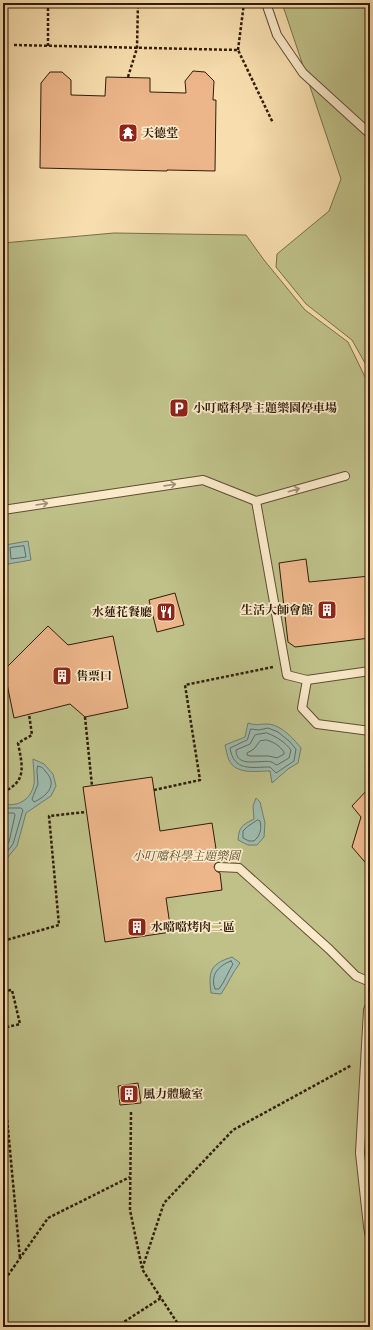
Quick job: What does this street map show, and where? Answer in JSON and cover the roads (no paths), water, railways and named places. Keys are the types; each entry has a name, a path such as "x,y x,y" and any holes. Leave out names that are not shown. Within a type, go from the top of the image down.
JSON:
{"lane":[{"path":"266,3 278,35 303,73 370,134"},
{"path":"3,510 203,480 256,501 345,476"},
{"path":"256,501 287,675 308,680 370,671"},
{"path":"308,680 302,708 317,724 370,731"},
{"path":"219,867 239,868 329,949 356,976 370,982"},
{"path":"370,1005 368,1010 360,1153 370,1237"}],"water":[{"path":"28,541 31,560 8,564 5,545"},
{"path":"248,723 277,726 290,736 301,748 298,763 288,769 272,783 270,771 241,770 232,765 228,758 225,745 245,737"},
{"path":"33,759 44,764 53,774 56,786 51,796 26,813 17,846 3,863 3,804 9,805 19,803 30,794 34,782"},
{"path":"256,798 260,802 265,823 264,837 257,845 248,845 238,840 238,836 240,829 254,819 253,806"},
{"path":"232,957 240,963 221,994 211,993 210,979 212,969 219,962"}],"place":[{"name":"天德堂","path":"128,133"},
{"name":"小叮噹科學主題樂園停車場","path":"179,408"},
{"name":"生活大師會館","path":"327,610"},
{"name":"水蓮花餐廳","path":"166,612"},
{"name":"售票口","path":"62,676"},
{"name":"水噹噹烤肉二區","path":"137,927"},
{"name":"風力體驗室","path":"129,1094"}],"park label":[{"name":"小叮噹科學主題樂園","path":"186,856"}]}
